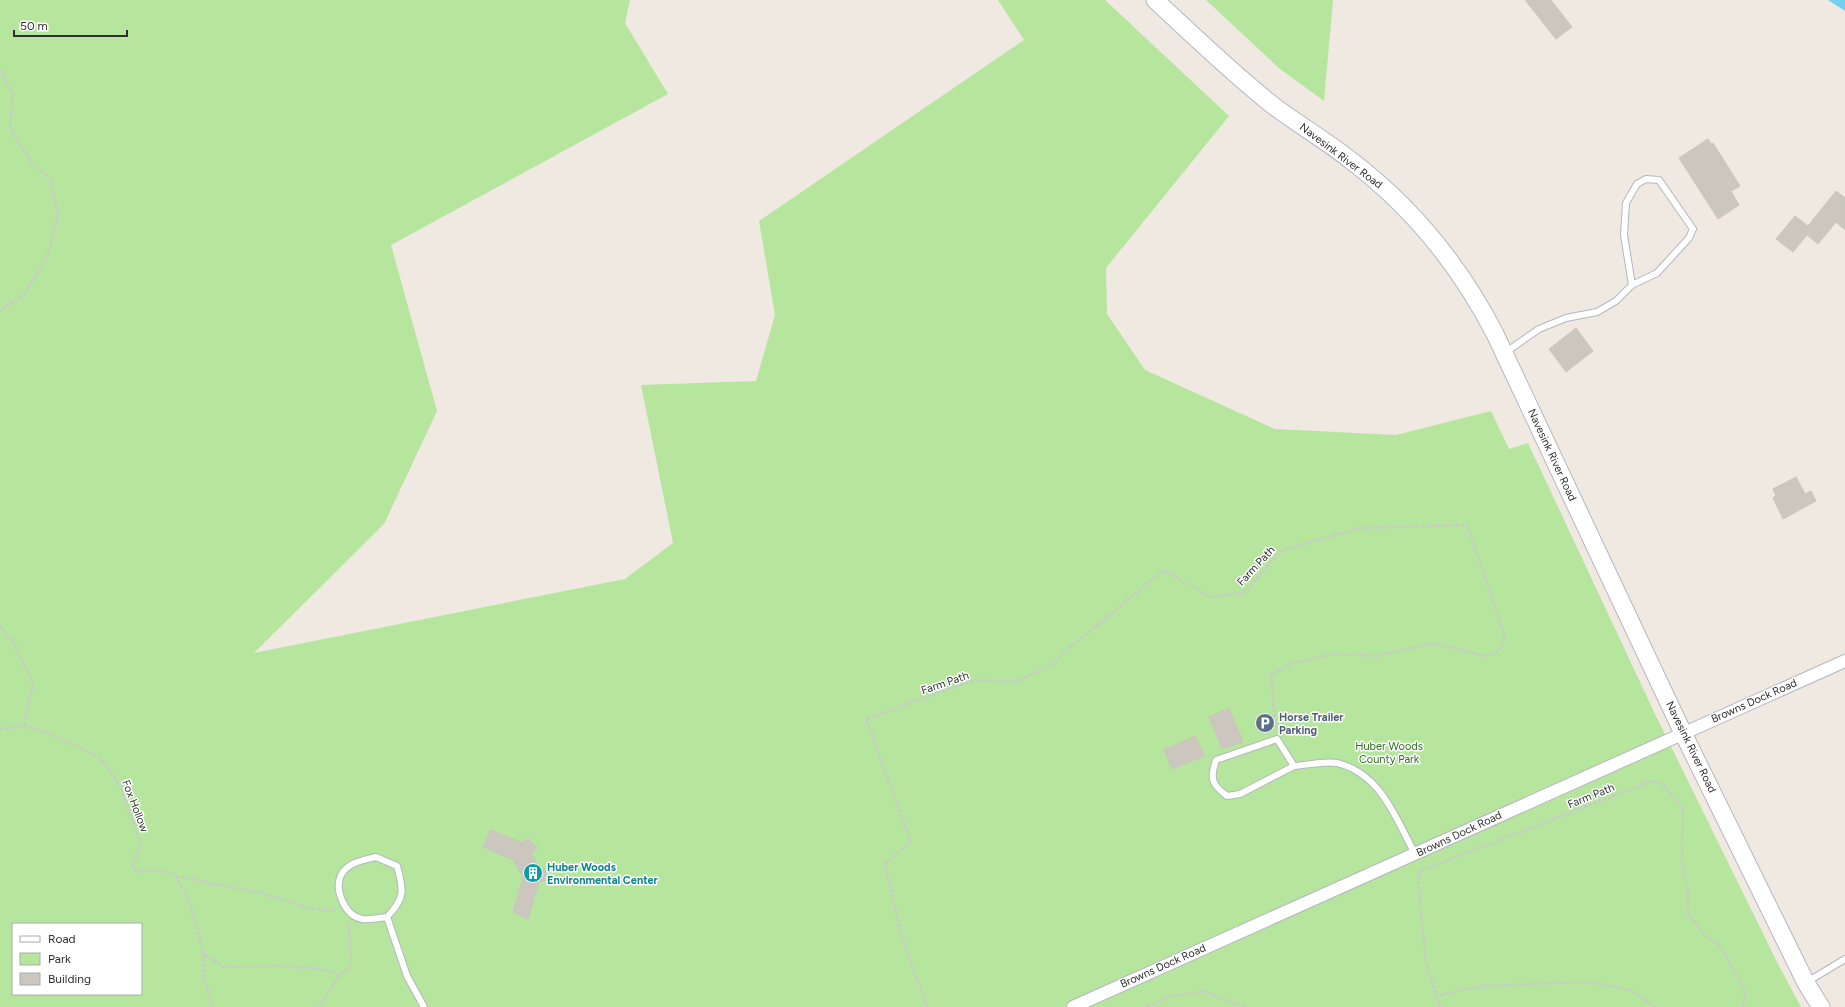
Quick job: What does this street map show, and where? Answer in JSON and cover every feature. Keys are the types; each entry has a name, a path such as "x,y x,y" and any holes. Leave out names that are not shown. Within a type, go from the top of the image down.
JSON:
{"main road":[{"name":"Navesink River Road","path":"1155,0 1247,84 1276,108 1349,159 1406,208 1427,232 1482,307 1683,733 1806,983 1821,1007"}],"street":[{"name":"Browns Dock Road","path":"1073,1007 1845,660"}],"lane":[{"path":"1505,353 1539,329 1566,318 1597,312 1616,301 1632,285 1657,273 1689,238 1693,229 1659,180 1646,179 1637,184 1626,203 1624,235 1632,285"},
{"path":"1294,766 1277,740 1216,760 1212,774 1215,788 1227,796 1240,794 1294,766 1337,763 1366,776 1380,790 1415,854"},
{"path":"376,857 397,866 402,884 399,904 387,917 362,918 349,913 339,895 341,875 353,863 376,857"},
{"path":"387,917 407,976 424,1007"},
{"path":"1806,983 1845,959"}],"path":[{"path":"0,70 13,94 10,127 31,162 51,179 58,216 48,255 24,295 0,311"},
{"name":"Farm Path","path":"927,1007 901,934 884,864 910,842 866,719 974,680 1015,682 1052,666 1067,650 1164,570 1210,597 1244,593 1282,550 1360,528 1467,525 1504,633 1503,644 1495,654 1484,656 1434,644 1376,656 1334,654 1292,663 1271,675 1277,740"},
{"path":"0,626 14,644 33,682 24,725 8,729 0,729"},
{"name":"Fox Hollow","path":"24,725 59,738 100,758 120,785 141,844 132,865 137,872 158,870 175,876"},
{"name":"Farm Path","path":"1440,1007 1435,996 1426,962 1418,879 1420,871 1652,781 1663,784 1683,808 1682,863 1688,890 1688,914 1706,936 1721,947 1746,992 1743,1007"},
{"path":"175,876 260,893 310,908 349,913 351,966 340,976 319,1007"},
{"path":"175,876 189,900 204,954 203,974 212,1007"},
{"path":"204,954 223,968 265,966 308,968 330,971 340,976"},
{"path":"1435,996 1481,986 1588,982 1631,990 1655,1007"},
{"path":"1147,1007 1168,997 1203,991 1246,1007"}],"green space":[{"name":"Huber Woods County Park","path":"0,0 630,0 625,23 668,94 391,245 437,411 384,524 254,653 625,579 673,543 641,385 756,381 775,315 759,221 1024,40 998,0 1105,0 1229,116 1106,268 1107,314 1145,370 1275,429 1396,435 1491,411 1509,449 1528,443 1656,716 1777,962 1801,1007 0,1007"},
{"path":"1206,0 1333,0 1324,101 1280,69"}],"water":[{"path":"1828,0 1845,0 1845,11"}],"building":[{"path":"1525,0 1551,0 1572,27 1556,39"},
{"path":"1708,139 1711,144 1713,143 1740,186 1731,191 1739,205 1718,219 1679,158"},
{"path":"1836,191 1845,198 1845,230 1836,222 1818,244 1807,235 1793,252 1776,239 1795,216 1808,226"},
{"path":"1576,328 1593,351 1566,372 1549,349"},
{"path":"1796,477 1805,494 1811,491 1816,501 1783,519 1773,498 1776,496 1773,489"},
{"path":"1229,708 1243,742 1222,749 1209,717"},
{"path":"1195,736 1205,756 1172,769 1164,750"},
{"name":"Huber Woods Environmental Center","path":"490,830 523,843 528,838 537,848 532,853 539,870 546,869 546,881 539,882 528,919 513,912 523,877 513,860 483,847"}],"place":[{"name":"Horse Trailer Parking","path":"1265,723"},
{"name":"Huber Woods Environmental Center","path":"533,873"}]}
